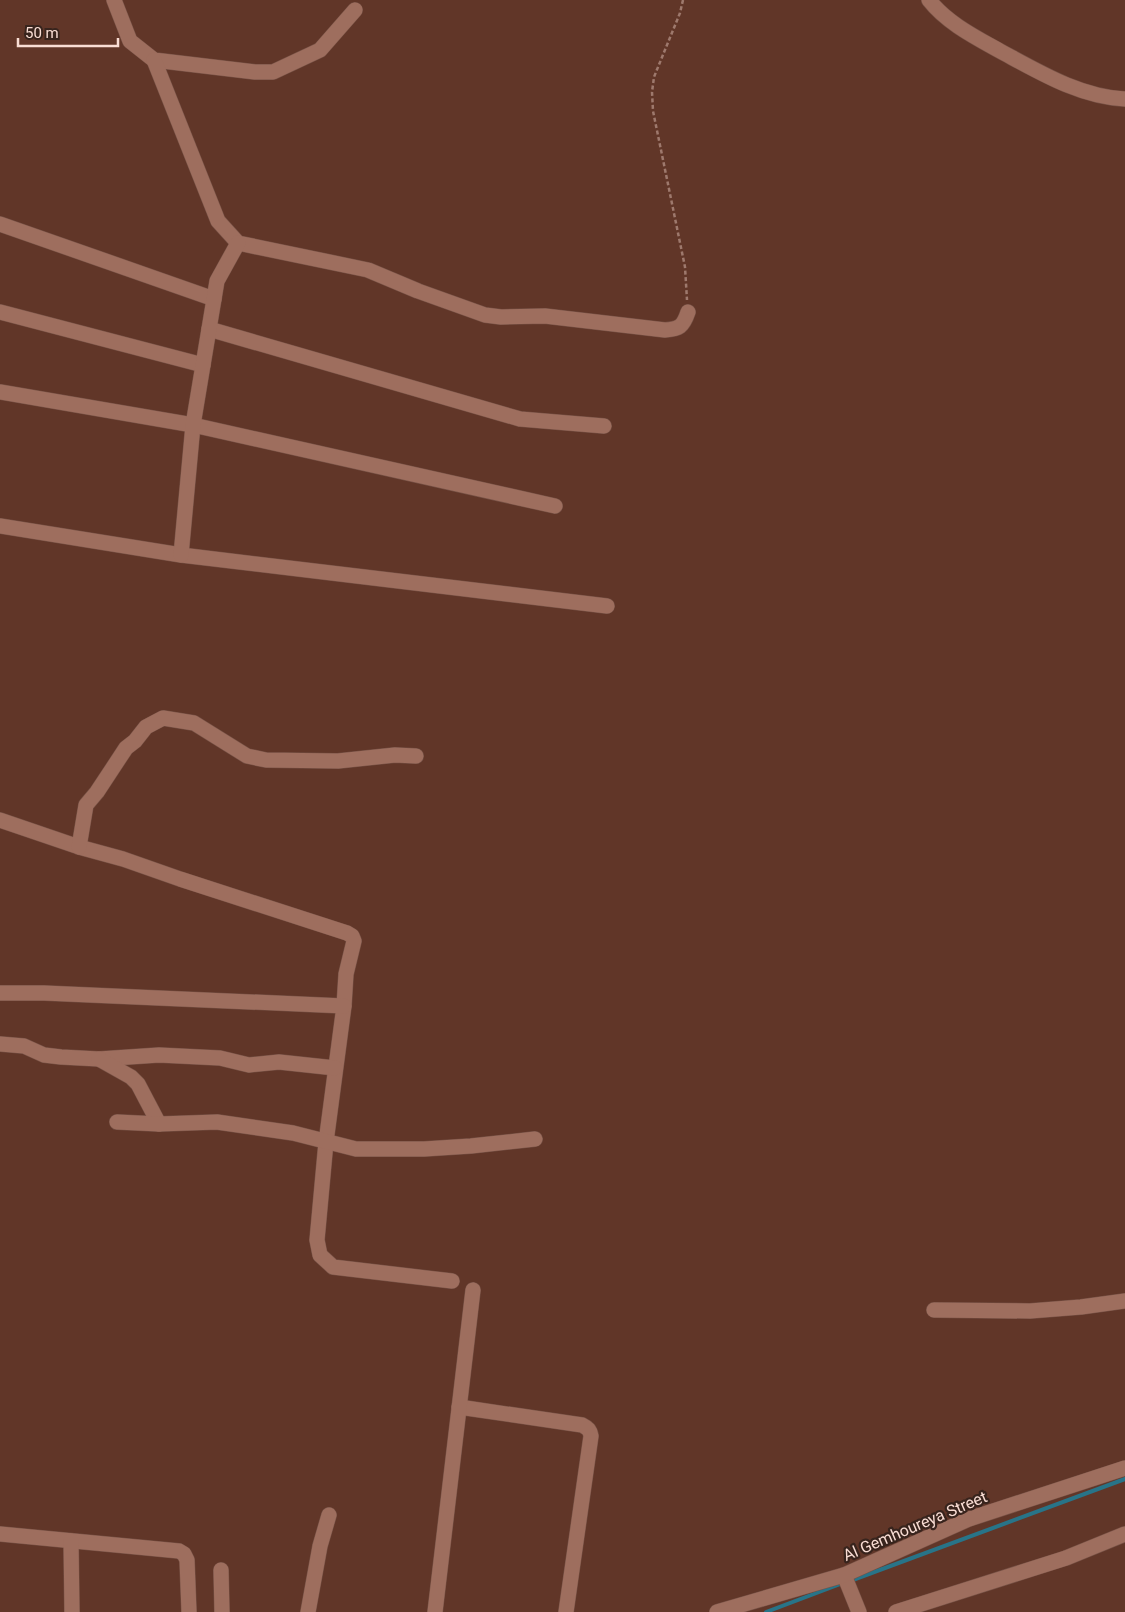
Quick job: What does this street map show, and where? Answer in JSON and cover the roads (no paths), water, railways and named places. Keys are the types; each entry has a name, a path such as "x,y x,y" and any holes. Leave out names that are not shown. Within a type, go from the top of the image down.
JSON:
{"street":[{"path":"114,0 130,41 154,60 218,221 238,243 368,270 485,315 501,317 544,316 665,330 676,329 685,322 688,312"},
{"path":"929,0 939,12 969,34 1039,73 1089,93 1125,100"},
{"path":"154,60 255,72 273,72 320,50 355,10"},
{"path":"0,224 214,299"},
{"path":"180,554 193,425 214,299 218,281 238,243"},
{"path":"0,312 203,365"},
{"path":"209,329 520,419 604,426"},
{"path":"0,392 193,425 555,506"},
{"path":"0,526 180,554 607,606"},
{"path":"79,847 86,804 97,792 126,748 135,741 146,727 163,718 194,723 248,756 266,760 338,762 395,755 416,756"},
{"path":"0,820 352,936 354,941 346,974 344,1006 326,1142 317,1240 320,1255 333,1267 452,1281"},
{"path":"0,993 54,993 344,1006"},
{"path":"0,1044 24,1046 44,1055 61,1058 99,1059 158,1055 220,1058 249,1065 279,1062 335,1068"},
{"path":"99,1059 131,1077 138,1084 159,1124"},
{"path":"117,1122 159,1124 217,1122 293,1133 356,1149 424,1149 471,1146 535,1138"},
{"path":"435,1612 473,1290"},
{"path":"934,1310 1030,1311 1125,1301"},
{"path":"459,1406 582,1426 587,1427 590,1432 591,1436 566,1612"},
{"name":"Al Gemhoureya Street","path":"717,1612 845,1578 969,1519 1125,1468"},
{"path":"308,1612 320,1546 329,1515"},
{"path":"0,1534 179,1551 184,1554 187,1560 188,1612"},
{"path":"896,1612 1066,1558 1125,1534"},
{"path":"71,1541 72,1612"},
{"path":"221,1570 222,1612"},
{"path":"845,1578 858,1610"}],"waterway":[{"path":"850,1581 1125,1479"},
{"path":"766,1612 843,1583"}]}
